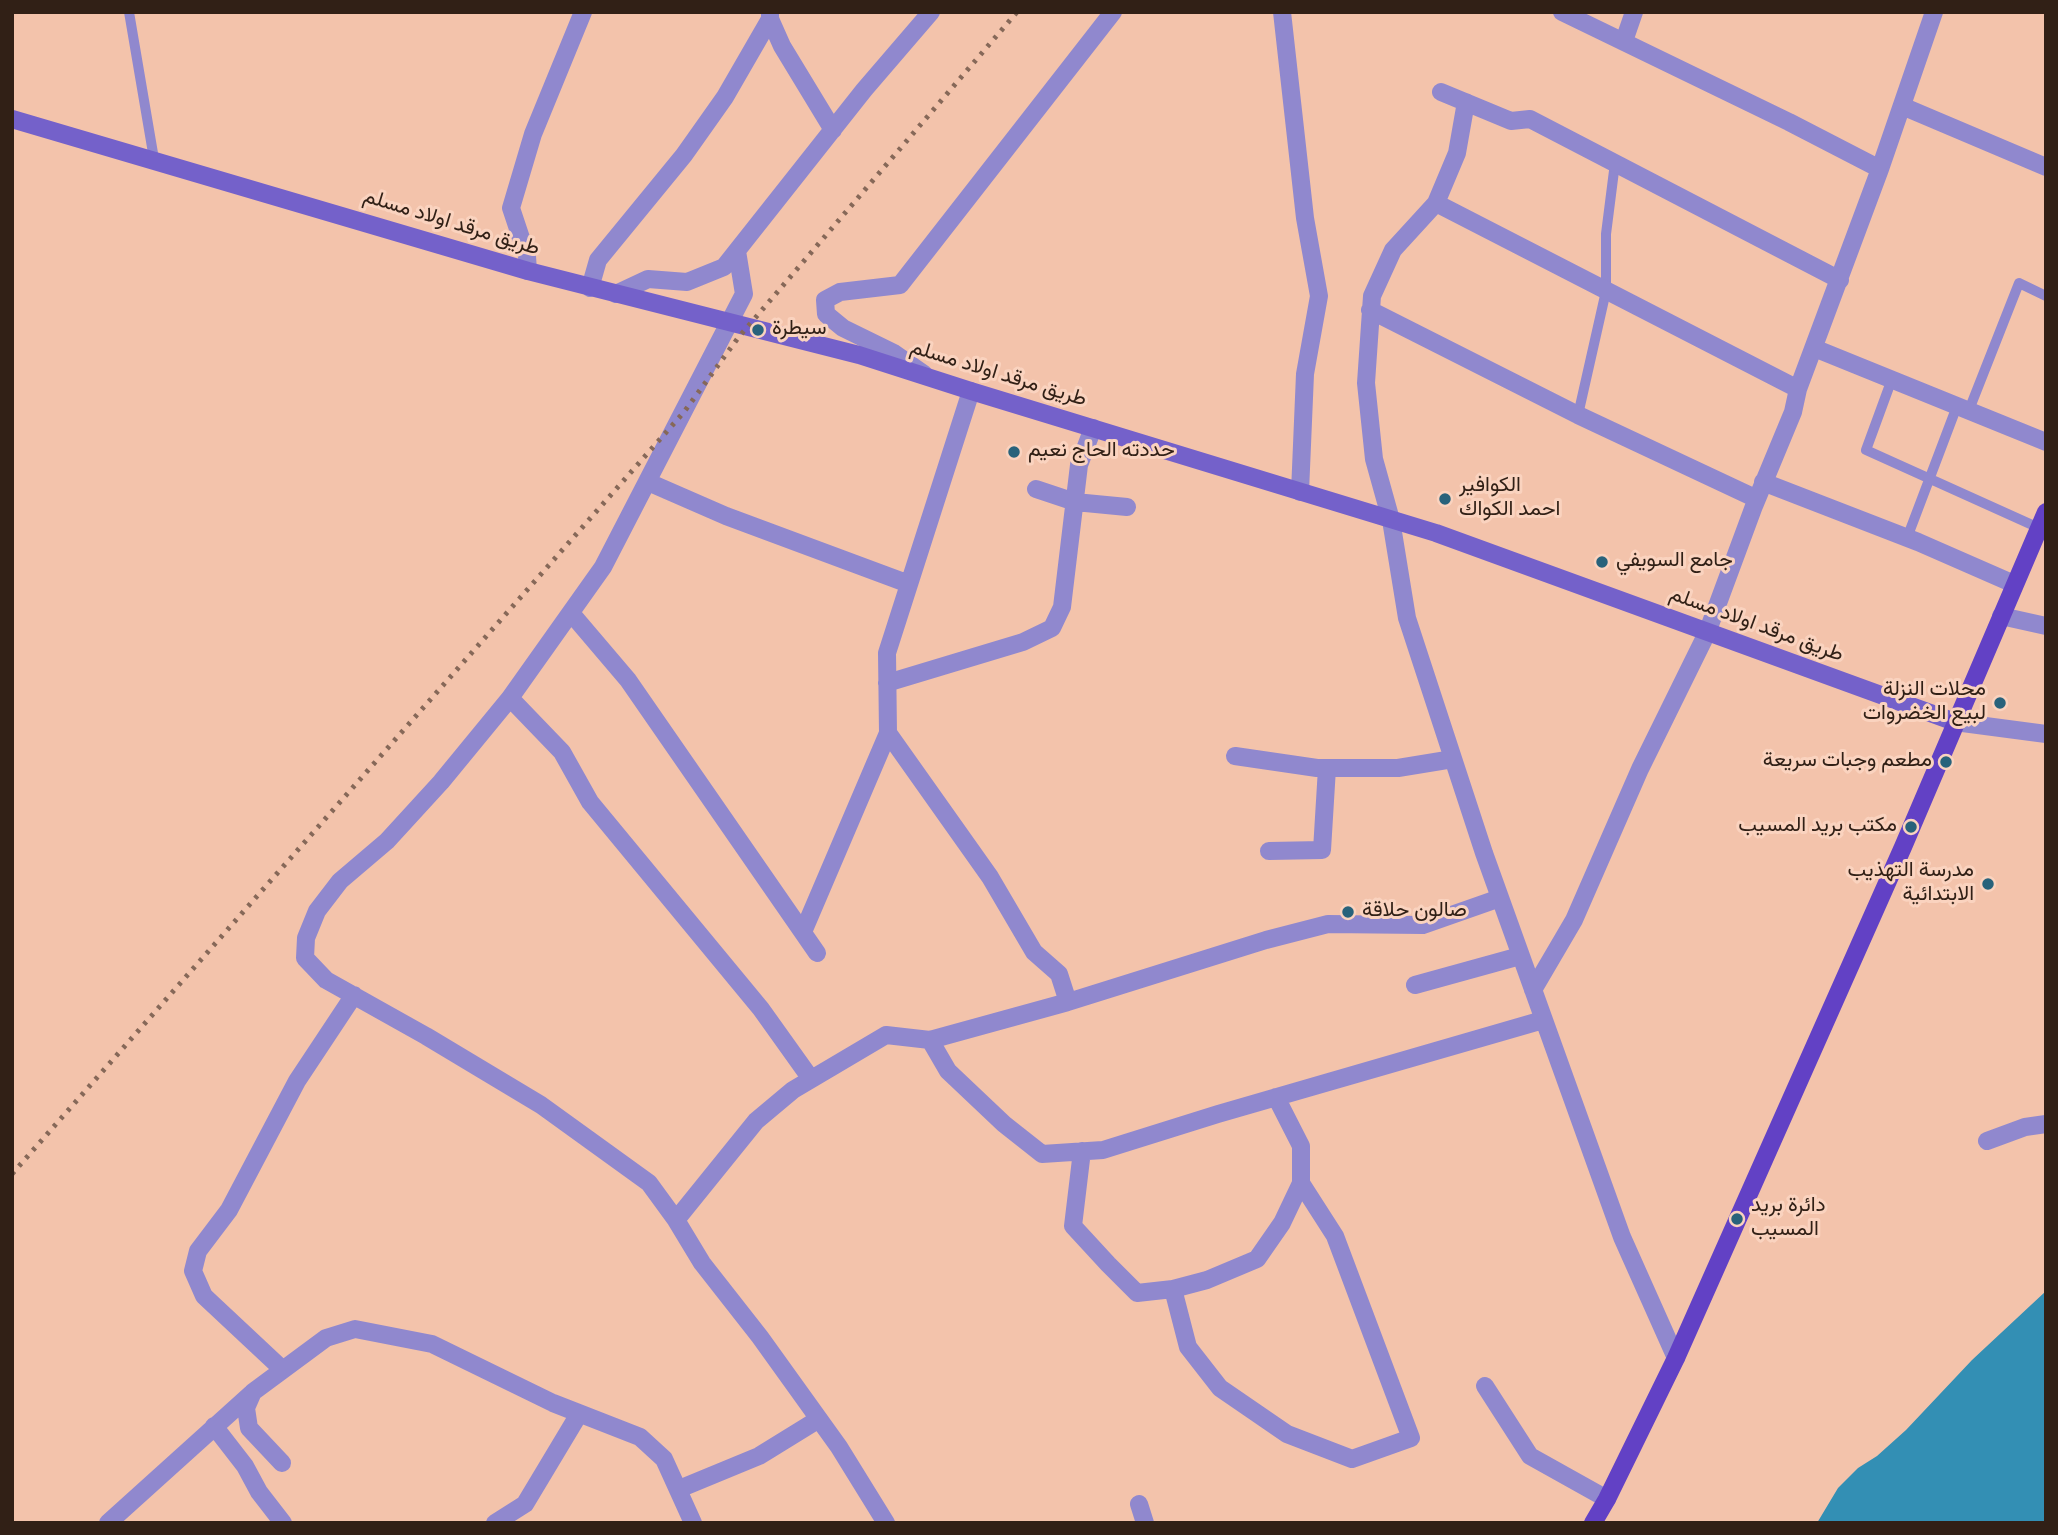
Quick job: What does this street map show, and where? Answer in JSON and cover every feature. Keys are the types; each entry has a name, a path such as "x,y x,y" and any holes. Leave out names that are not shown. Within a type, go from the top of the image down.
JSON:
{"main road":[{"path":"1593,1523 1676,1358 1903,847 2014,584 2040,530"}],"street":[{"path":"528,271 527,256 511,208 533,134 583,12"},
{"path":"616,294 648,279 687,282 724,267 864,90 931,12"},
{"path":"928,377 894,352 843,328 826,314 825,300 840,292 900,285 1113,12"},
{"path":"1283,12 1305,218 1319,296 1305,374 1300,492"},
{"path":"1562,12 1881,169"},
{"path":"1624,41 1634,12"},
{"path":"1532,990 1574,920 1640,769 1707,633 1760,491 1793,412 1798,389 1881,169 1934,12"},
{"path":"770,16 782,46 834,130"},
{"path":"590,288 598,260 684,155 725,97 770,16"},
{"path":"1441,92 1511,121 1530,119 1840,280"},
{"path":"1466,103 1457,153 1436,204 1393,250 1372,296 1366,383 1374,459 1391,520 1406,618 1453,759 1532,990 1622,1237 1676,1358"},
{"path":"1902,106 2046,167"},
{"name":"طريق مرقد اولاد مسلم","path":"12,119 528,271 859,355 1436,533 1955,722"},
{"path":"1436,204 1798,389"},
{"path":"737,251 744,294 603,567 510,698 442,782 387,841 340,881 317,911 306,938 305,958 326,980 541,1105 649,1183 702,1263 760,1337 839,1447 886,1523"},
{"path":"1370,310 1578,415 1760,491 1907,538 2014,584"},
{"path":"1814,348 2046,442"},
{"path":"803,932 887,733 887,653 971,391"},
{"path":"887,683 1023,642 1052,628 1062,607 1079,465 1093,428"},
{"path":"648,482 726,516 909,584"},
{"path":"1036,489 1075,502 1126,507"},
{"path":"571,613 628,680 817,953"},
{"path":"2001,616 2046,626"},
{"path":"510,698 562,752 590,802 761,1009 811,1079"},
{"path":"1955,722 2046,734"},
{"path":"887,733 990,877 1034,952 1059,974 1068,1002"},
{"path":"1235,756 1327,768 1398,768 1453,759"},
{"path":"1269,851 1322,850 1327,768"},
{"path":"676,1220 756,1121 793,1090 886,1035 930,1040 1068,1002 1266,940 1328,924 1423,925 1500,898"},
{"path":"1415,985 1520,956"},
{"path":"282,1369 204,1296 193,1271 198,1251 229,1210 297,1082 354,995"},
{"path":"930,1040 948,1071 1004,1124 1042,1154 1103,1150 1543,1020"},
{"path":"1082,1151 1073,1226 1137,1293 1173,1289 1208,1280 1257,1259 1282,1223 1301,1183 1301,1146 1276,1097"},
{"path":"1987,1141 2025,1127 2046,1124"},
{"path":"1173,1289 1188,1347 1220,1388 1287,1434 1352,1459 1411,1438 1335,1236 1301,1183"},
{"path":"108,1523 214,1426 282,1369 326,1338 355,1329 432,1344 579,1414 640,1437 664,1459 693,1523"},
{"path":"1485,1386 1530,1456 1607,1499"},
{"path":"253,1392 246,1408 249,1429 282,1463"},
{"path":"495,1523 525,1504 579,1414"},
{"path":"679,1489 759,1456 819,1419"},
{"path":"214,1426 283,1523"},
{"path":"1139,1504 1146,1523"}],"lane":[{"path":"129,12 154,159"},
{"path":"1578,415 1606,291 1606,234 1615,163"},
{"path":"1907,538 1930,478 2019,283 2046,296"},
{"path":"1892,379 1866,450 2040,530"}],"water":[{"path":"2046,1291 2046,1523 1817,1523 1838,1488 1858,1468 1877,1456 1906,1430 1972,1360"}],"railway":[{"path":"12,1174 684,412 738,338 1017,12"}],"place":[{"name":"سيطرة","path":"758,330"},
{"name":"حددته الحاج نعيم","path":"1014,452"},
{"name":"الكوافير احمد الكواك","path":"1445,499"},
{"name":"جامع السويفي","path":"1602,562"},
{"name":"محلات النزلة لبيع الخضروات","path":"2000,703"},
{"name":"مطعم وجبات سريعة","path":"1946,762"},
{"name":"مكتب بريد المسيب","path":"1911,827"},
{"name":"مدرسة التهذيب الابتدائية","path":"1988,884"},
{"name":"صالون حلاقة","path":"1348,912"},
{"name":"دائرة بريد المسيب","path":"1737,1219"}]}
